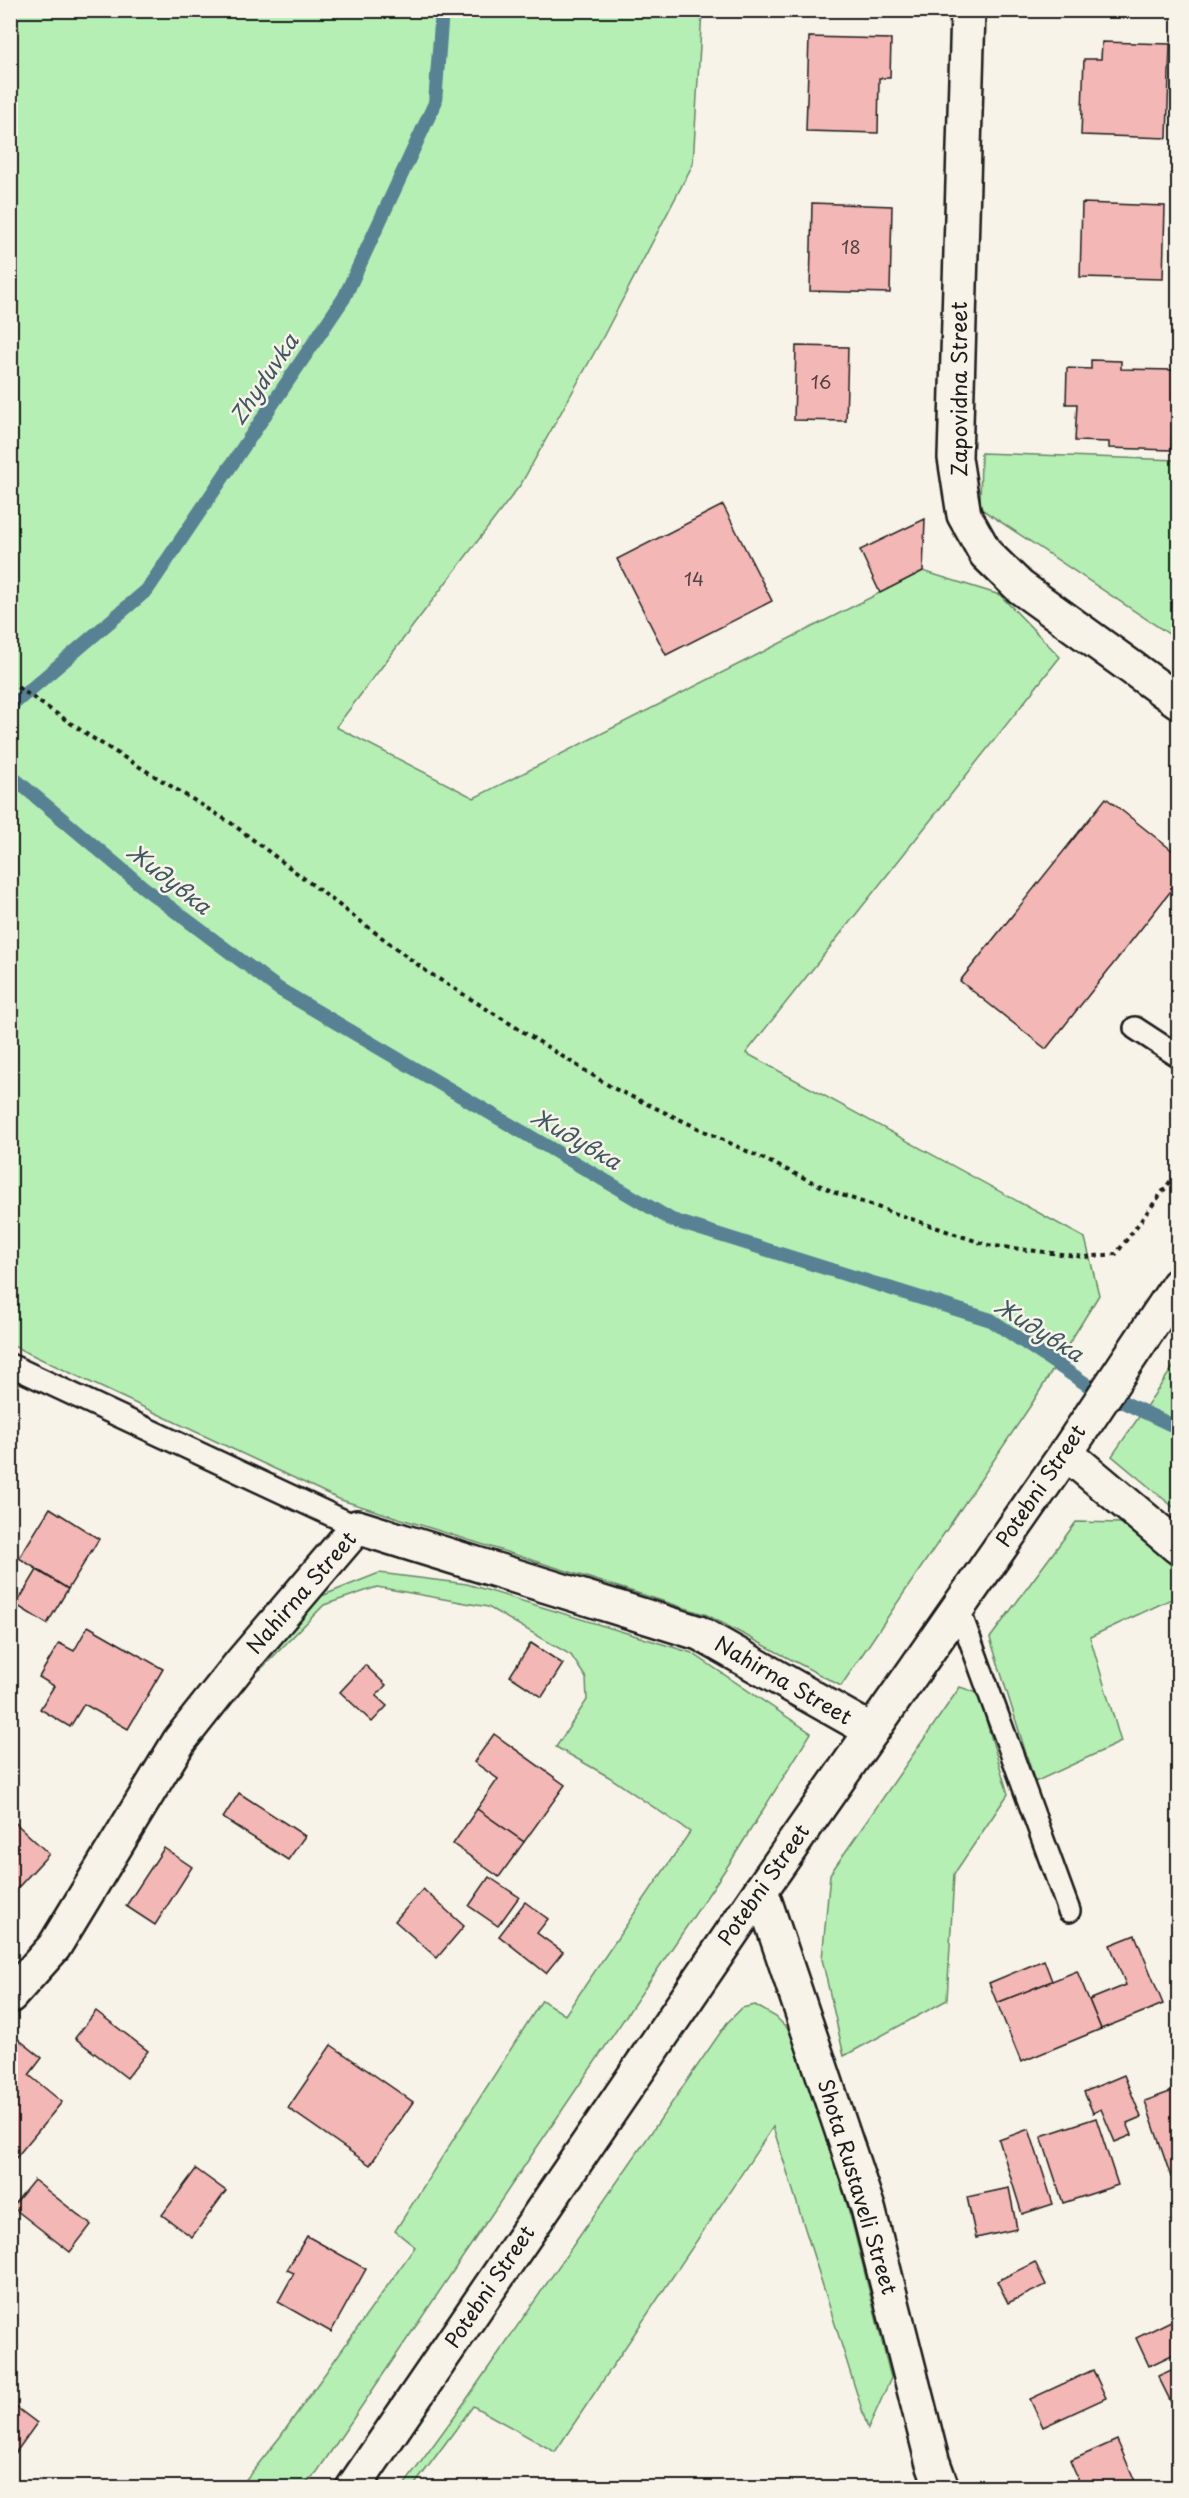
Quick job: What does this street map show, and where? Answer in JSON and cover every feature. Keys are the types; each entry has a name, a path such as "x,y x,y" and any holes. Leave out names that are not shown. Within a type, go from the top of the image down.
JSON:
{"street":[{"name":"Zapovidna Street","path":"968,10 955,458 964,515 986,554 1020,587 1179,701"},
{"name":"Potebni Street","path":"353,2487 761,1890 1066,1453 1179,1285"},
{"path":"1066,1453 1179,1547"},
{"name":"Nahirna Street","path":"10,1996 54,1947 180,1740 241,1663 357,1527 699,1633 872,1731"},
{"name":"Shota Rustaveli Street","path":"761,1890 868,2208 932,2460 942,2487"}],"lane":[{"path":"1135,1028 1179,1056"},
{"path":"10,1365 357,1527"},
{"path":"958,1607 1069,1911"}],"path":[{"path":"10,682 91,737 231,823 426,971 613,1088 836,1193 987,1245 1085,1257 1116,1254 1179,1171"}],"green space":[{"path":"10,11 702,11 693,164 602,339 521,484 336,727 474,798 923,571 1000,595 1060,657 746,1053 1085,1238 1099,1295 1031,1405 841,1686 707,1615 341,1500 11,1345"},
{"path":"981,453 1178,460 1178,640 980,508"},
{"path":"1178,1360 1178,1511 1112,1456"},
{"path":"1076,1522 1123,1523 1178,1571 1178,1596 1090,1637 1121,1742 1035,1782 990,1638"},
{"path":"379,1573 467,1584 692,1653 811,1733 731,1861 317,2472 303,2487 239,2488 280,2437 415,2247 395,2231 542,2000 565,2015 690,1832 609,1777 556,1747 587,1700 586,1678 571,1655 488,1607 377,1587 324,1605 261,1669 260,1658 319,1597"},
{"path":"960,1687 978,1693 1008,1794 954,1874 947,2000 844,2056 822,1959 830,1874"},
{"path":"755,2005 776,2017 799,2040 852,2222 891,2378 868,2429 773,2127 555,2452 473,2406 413,2487 402,2488 464,2403 727,2023 742,2008"}],"building":[{"path":"809,37 891,39 890,78 879,78 878,133 806,131"},
{"path":"1102,42 1170,44 1167,138 1081,135 1084,59 1101,59"},
{"path":"812,203 892,206 890,293 810,291"},
{"path":"1082,203 1165,206 1163,279 1080,277"},
{"path":"796,346 848,347 846,421 794,420"},
{"path":"1091,360 1121,361 1121,369 1174,370 1171,450 1109,448 1109,442 1075,441 1077,404 1066,404 1067,368 1091,369"},
{"path":"723,505 772,601 666,655 617,559"},
{"path":"925,519 923,571 880,593 860,550"},
{"path":"1106,798 1178,855 1178,882 1046,1049 960,981"},
{"path":"50,1508 99,1539 68,1589 19,1558"},
{"path":"37,1570 68,1589 47,1624 16,1605"},
{"path":"88,1626 163,1669 128,1729 84,1704 70,1727 40,1709 54,1686 39,1677 59,1643 74,1651"},
{"path":"531,1643 563,1664 542,1697 510,1676"},
{"path":"365,1665 386,1685 376,1696 387,1706 372,1722 340,1692"},
{"path":"494,1734 565,1785 524,1842 477,1809 498,1779 474,1762"},
{"path":"239,1793 305,1836 288,1860 223,1818"},
{"path":"477,1809 524,1842 499,1877 453,1844"},
{"path":"10,1818 49,1854 10,1896"},
{"path":"164,1848 192,1867 155,1925 126,1906"},
{"path":"489,1877 519,1897 498,1926 469,1906"},
{"path":"423,1889 464,1926 437,1958 395,1921"},
{"path":"525,1902 548,1919 537,1933 563,1952 546,1973 499,1936"},
{"path":"1135,1935 1163,2004 1101,2029 1089,2000 1126,1985 1110,1945"},
{"path":"1044,1960 1052,1981 997,2003 989,1983"},
{"path":"1077,1971 1101,2029 1021,2062 997,2003"},
{"path":"96,2011 148,2051 127,2078 75,2038"},
{"path":"13,2035 42,2058 29,2075 62,2102 10,2165 10,2038"},
{"path":"331,2045 413,2102 370,2165 288,2108"},
{"path":"1124,2075 1141,2117 1127,2123 1132,2135 1115,2142 1101,2109 1093,2113 1084,2092"},
{"path":"1178,2089 1178,2175 1171,2177 1145,2101"},
{"path":"1096,2118 1118,2185 1063,2203 1041,2136"},
{"path":"1029,2129 1053,2204 1022,2214 999,2140"},
{"path":"196,2169 226,2191 192,2237 162,2215"},
{"path":"34,2180 91,2225 70,2252 12,2207"},
{"path":"1009,2188 1017,2229 976,2238 967,2197"},
{"path":"307,2236 366,2269 331,2332 278,2302 294,2273 287,2270"},
{"path":"1035,2262 1046,2285 1008,2303 997,2281"},
{"path":"1177,2318 1178,2352 1149,2366 1136,2338"},
{"path":"1178,2367 1178,2405 1174,2408 1158,2376"},
{"path":"1093,2370 1106,2398 1043,2427 1030,2399"},
{"path":"16,2407 37,2423 14,2455 10,2452 10,2415"},
{"path":"1117,2440 1138,2488 1082,2488 1070,2461"}],"waterway":[{"name":"Zhyduvka","path":"10,707 147,590 344,298 435,103 442,10"},
{"name":"Жидувка","path":"10,775 143,887 279,989 672,1220 991,1320 1089,1386 1178,1428"}]}
